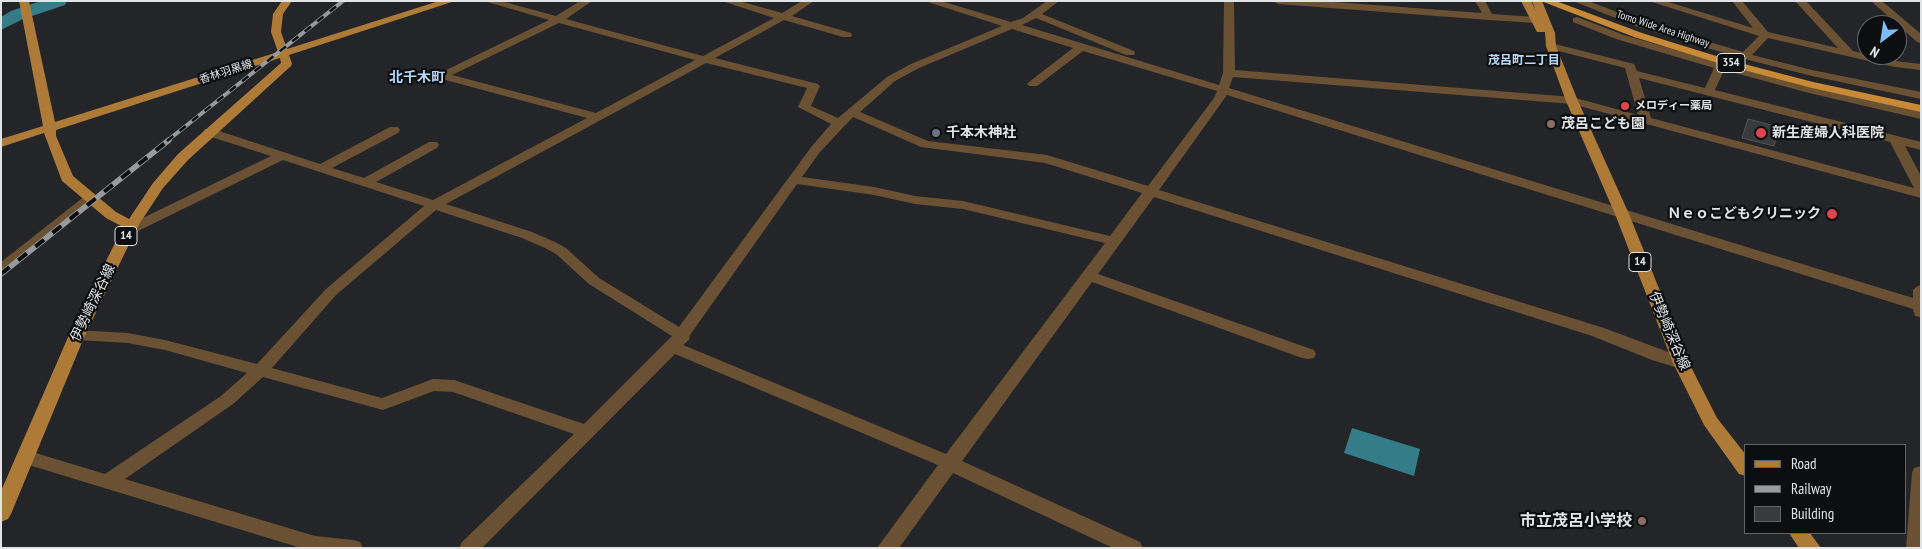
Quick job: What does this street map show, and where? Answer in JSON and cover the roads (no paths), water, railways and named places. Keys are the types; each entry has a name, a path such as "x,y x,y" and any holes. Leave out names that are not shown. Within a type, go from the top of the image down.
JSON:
{"highway":[{"name":"Tomo Wide Area Highway","path":"1546,1 1663,43 1919,113"},
{"name":"Tomo Wide Area Highway","path":"1565,1 1681,41 1921,101"}],"main road":[{"path":"283,51 276,32 276,20 282,7 288,1"},
{"name":"香林羽黒線","path":"283,51 431,1"},
{"name":"香林羽黒線","path":"1,143 49,125 283,51 450,1"},
{"name":"伊勢崎深谷線","path":"1526,1 1535,20 1552,46"},
{"name":"伊勢崎深谷線","path":"1536,1 1550,32 1552,46 1572,102 1622,214 1681,362 1710,422 1744,467"},
{"path":"26,8 49,125 56,153 67,178 90,199 130,228"},
{"name":"伊勢崎深谷線","path":"1,514 77,335 130,228 158,186 209,132 282,70 287,64 283,51"},
{"name":"香林羽黒線","path":"1,136 49,125"},
{"path":"1800,534 1811,548"}],"street":[{"path":"489,1 704,59 814,86 804,108 839,123"},
{"path":"587,1 557,20 442,76 597,117"},
{"path":"727,1 847,35"},
{"path":"107,482 226,400 260,371 331,292 434,205 785,16 809,1"},
{"path":"930,1 1921,306"},
{"path":"469,548 678,341 816,149 839,123 892,79 915,66 1036,16 1054,1"},
{"path":"887,548 1115,241 1224,90 1229,73 1229,1"},
{"path":"1278,1 1349,4 1535,20"},
{"path":"1480,1 1489,17"},
{"path":"1654,1 1764,34 1895,64 1921,67"},
{"path":"1737,1 1764,34"},
{"path":"1800,1 1850,54"},
{"path":"1876,1 1920,39"},
{"path":"1581,5 1745,56 1817,76 1921,96"},
{"path":"1036,16 1165,66"},
{"path":"1577,20 1620,36 1720,66 1809,90 1919,113"},
{"path":"1745,56 1764,37 1764,34"},
{"path":"1663,43 1682,55"},
{"path":"1552,46 1627,63 1630,66 1644,120"},
{"path":"1033,84 1081,47"},
{"path":"1708,93 1720,66"},
{"path":"1229,73 1572,102 1921,194"},
{"path":"1632,73 1921,146"},
{"path":"853,112 925,144 1047,159 1598,332 1658,356 1681,362"},
{"path":"320,169 394,130"},
{"path":"209,132 550,245 561,251 594,281 678,341 950,463 1132,548"},
{"path":"1896,141 1921,189"},
{"path":"364,183 433,145"},
{"path":"130,228 281,156"},
{"path":"794,180 874,191 915,200 963,205 1115,241"},
{"path":"1,269 90,199"},
{"path":"1088,276 1308,354"},
{"path":"1921,290 1921,312"},
{"path":"77,335 128,338 165,345 383,404 433,385 454,386 588,432"},
{"path":"26,457 315,544 353,548"},
{"path":"1916,548 1921,473"}],"water":[{"path":"1352,428 1420,449 1414,476 1344,453"}],"waterway":[{"path":"1,25 17,15 59,1"}],"railway":[{"path":"167,141 343,1"},
{"path":"1,274 169,140"}],"place":[{"name":"メロディー薬局","path":"1625,106"},
{"name":"茂呂こども園","path":"1551,124"},
{"name":"千本木神社","path":"936,133"},
{"name":"新生産婦人科医院","path":"1761,133"},
{"name":"Ｎｅｏこどもクリニック","path":"1832,214"},
{"name":"市立茂呂小学校","path":"1642,521"}],"district":[{"name":"茂呂町二丁目","path":"1524,61"},
{"name":"北千木町","path":"417,78"}]}
